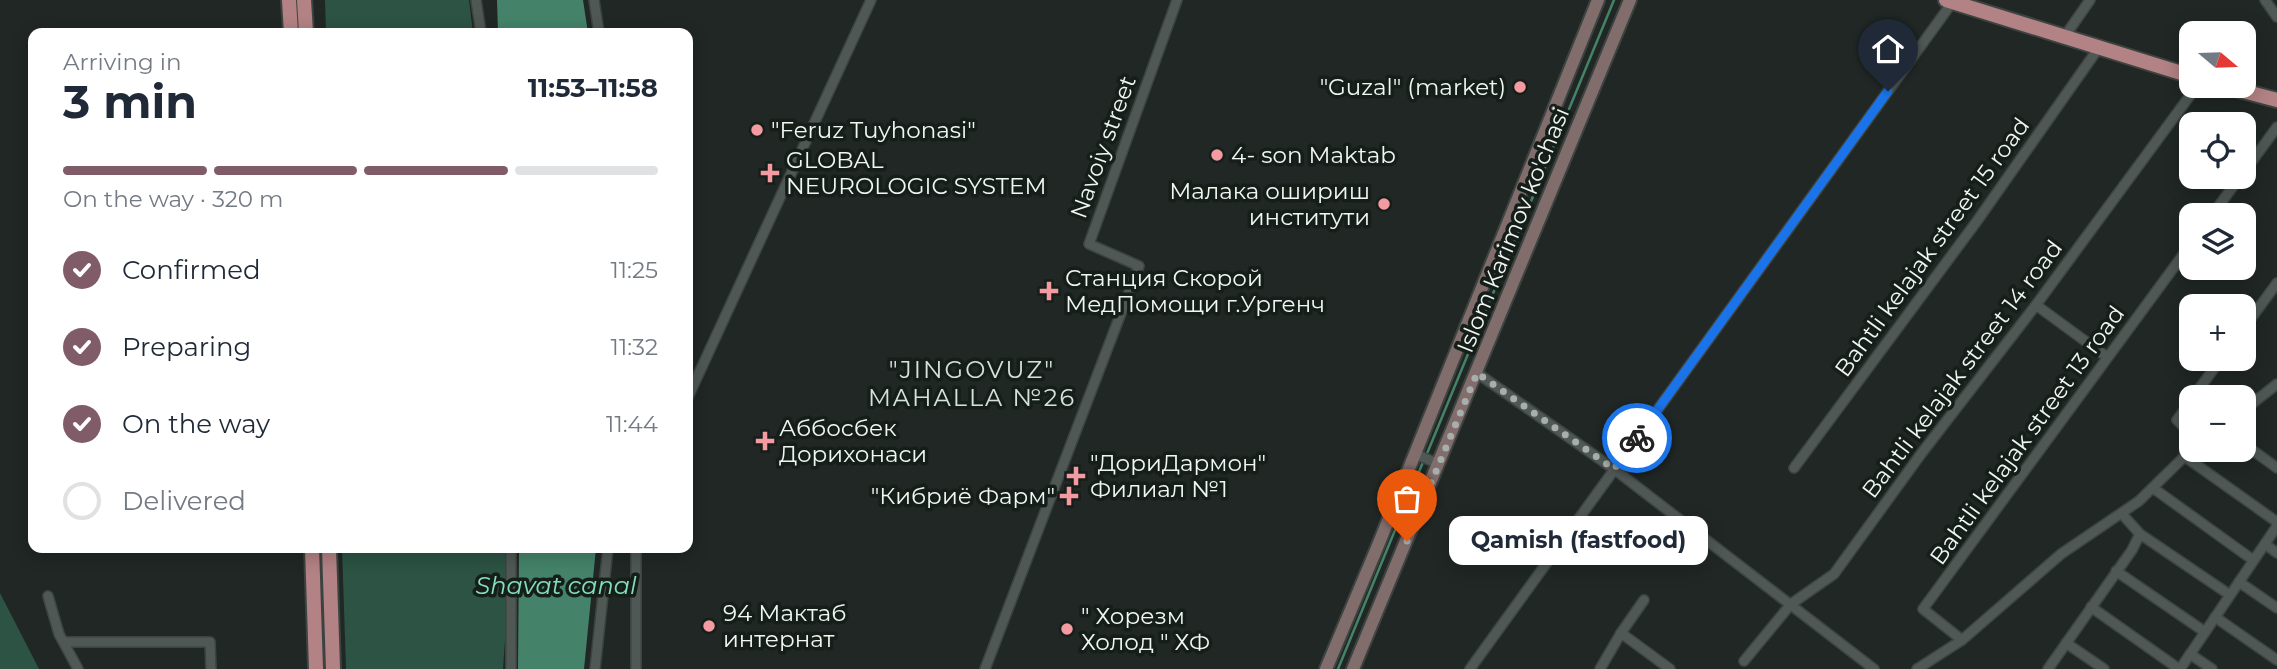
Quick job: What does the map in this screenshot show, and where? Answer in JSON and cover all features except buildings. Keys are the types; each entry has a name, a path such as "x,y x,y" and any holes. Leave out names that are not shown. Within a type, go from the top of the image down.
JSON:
{"main road":[{"path":"289,0 291,28"},
{"path":"304,0 306,28"},
{"name":"Islom Karimov ko'chasi","path":"1326,669 1598,0"},
{"name":"Islom Karimov ko'chasi","path":"1353,669 1630,0"},
{"path":"1951,1 2179,72"},
{"path":"2256,94 2277,100"},
{"path":"312,553 317,669"},
{"path":"328,553 333,669"}],"street":[{"path":"477,0 480,28"},
{"path":"594,0 598,28"},
{"path":"693,386 871,0"},
{"name":"Navoiy street","path":"985,669 1139,266 1089,244 1177,0"},
{"path":"2065,36 2090,0"},
{"path":"2265,0 2277,17"},
{"path":"1469,669 1951,1"},
{"name":"Bahtli kelajak street 15 road","path":"1794,468 1977,222 2100,46"},
{"name":"Bahtli kelajak street 14 road","path":"1744,661 1791,604 1834,573 2188,98"},
{"path":"2256,156 2277,127"},
{"name":"Bahtli kelajak street 13 road","path":"1962,640 1923,609 2179,260"},
{"path":"2256,312 2277,283"},
{"path":"2036,304 2107,357"},
{"path":"1477,373 1614,469 1874,669"},
{"path":"2256,401 2277,384"},
{"path":"2256,453 2277,468"},
{"path":"1415,454 1439,464"},
{"path":"1917,669 1962,640 2061,554 2122,514 2179,461"},
{"path":"2091,607 2179,669 2277,524 2198,462"},
{"path":"2153,488 2253,560"},
{"path":"2122,514 2140,534 2230,595"},
{"path":"2048,669 2132,550 2140,534"},
{"path":"2265,544 2277,553"},
{"path":"511,553 511,669"},
{"path":"595,669 607,553"},
{"path":"636,553 636,669"},
{"path":"2116,571 2205,632"},
{"path":"2239,582 2277,608"},
{"path":"48,596 64,642 78,669"},
{"path":"1600,669 1644,600"},
{"path":"2215,617 2277,660"},
{"path":"1621,633 1670,669"},
{"path":"64,642 210,642 211,669"},
{"path":"2066,643 2104,669"},
{"path":"2190,654 2212,669"}],"shaded area":[{"path":"325,0 469,0 472,28 326,28"},
{"path":"342,553 505,553 503,669 346,669"},
{"path":"0,593 39,669 0,669"}],"water":[{"path":"497,0 583,0 587,28 498,28"},
{"name":"Shavat canal","path":"519,553 596,553 584,669 518,669"}],"waterway":[{"path":"1426,456 1614,0"},
{"path":"1338,669 1423,462"}],"way so far":[{"path":"1407,541 1477,373 1614,469 1637,438"}],"place":[{"name":"\"Guzal\" (market)","path":"1520,87"},
{"name":"\"Feruz Tuyhonasi\"","path":"757,130"},
{"name":"4- son Maktab","path":"1217,155"},
{"name":"GLOBAL NEUROLOGIC SYSTEM","path":"770,173"},
{"name":"Малака ошириш институти","path":"1384,204"},
{"name":"Станция Скорой МедПомощи г.Ургенч","path":"1049,291"},
{"name":"Аббосбек Дорихонаси","path":"765,441"},
{"name":"\"ДориДармон\" Филиал №1","path":"1076,476"},
{"name":"\"Кибриё Фарм\"","path":"1069,496"},
{"name":"Qamish (fastfood)","path":"1407,541"},
{"name":"94 Мактаб интернат","path":"709,626"},
{"name":"\" Хорезм Холод \" ХФ","path":"1067,629"}],"district":[{"name":"\"JINGOVUZ\" MAHALLA №26","path":"972,383"}],"route":[{"path":"1637,438 1888,91"}]}
